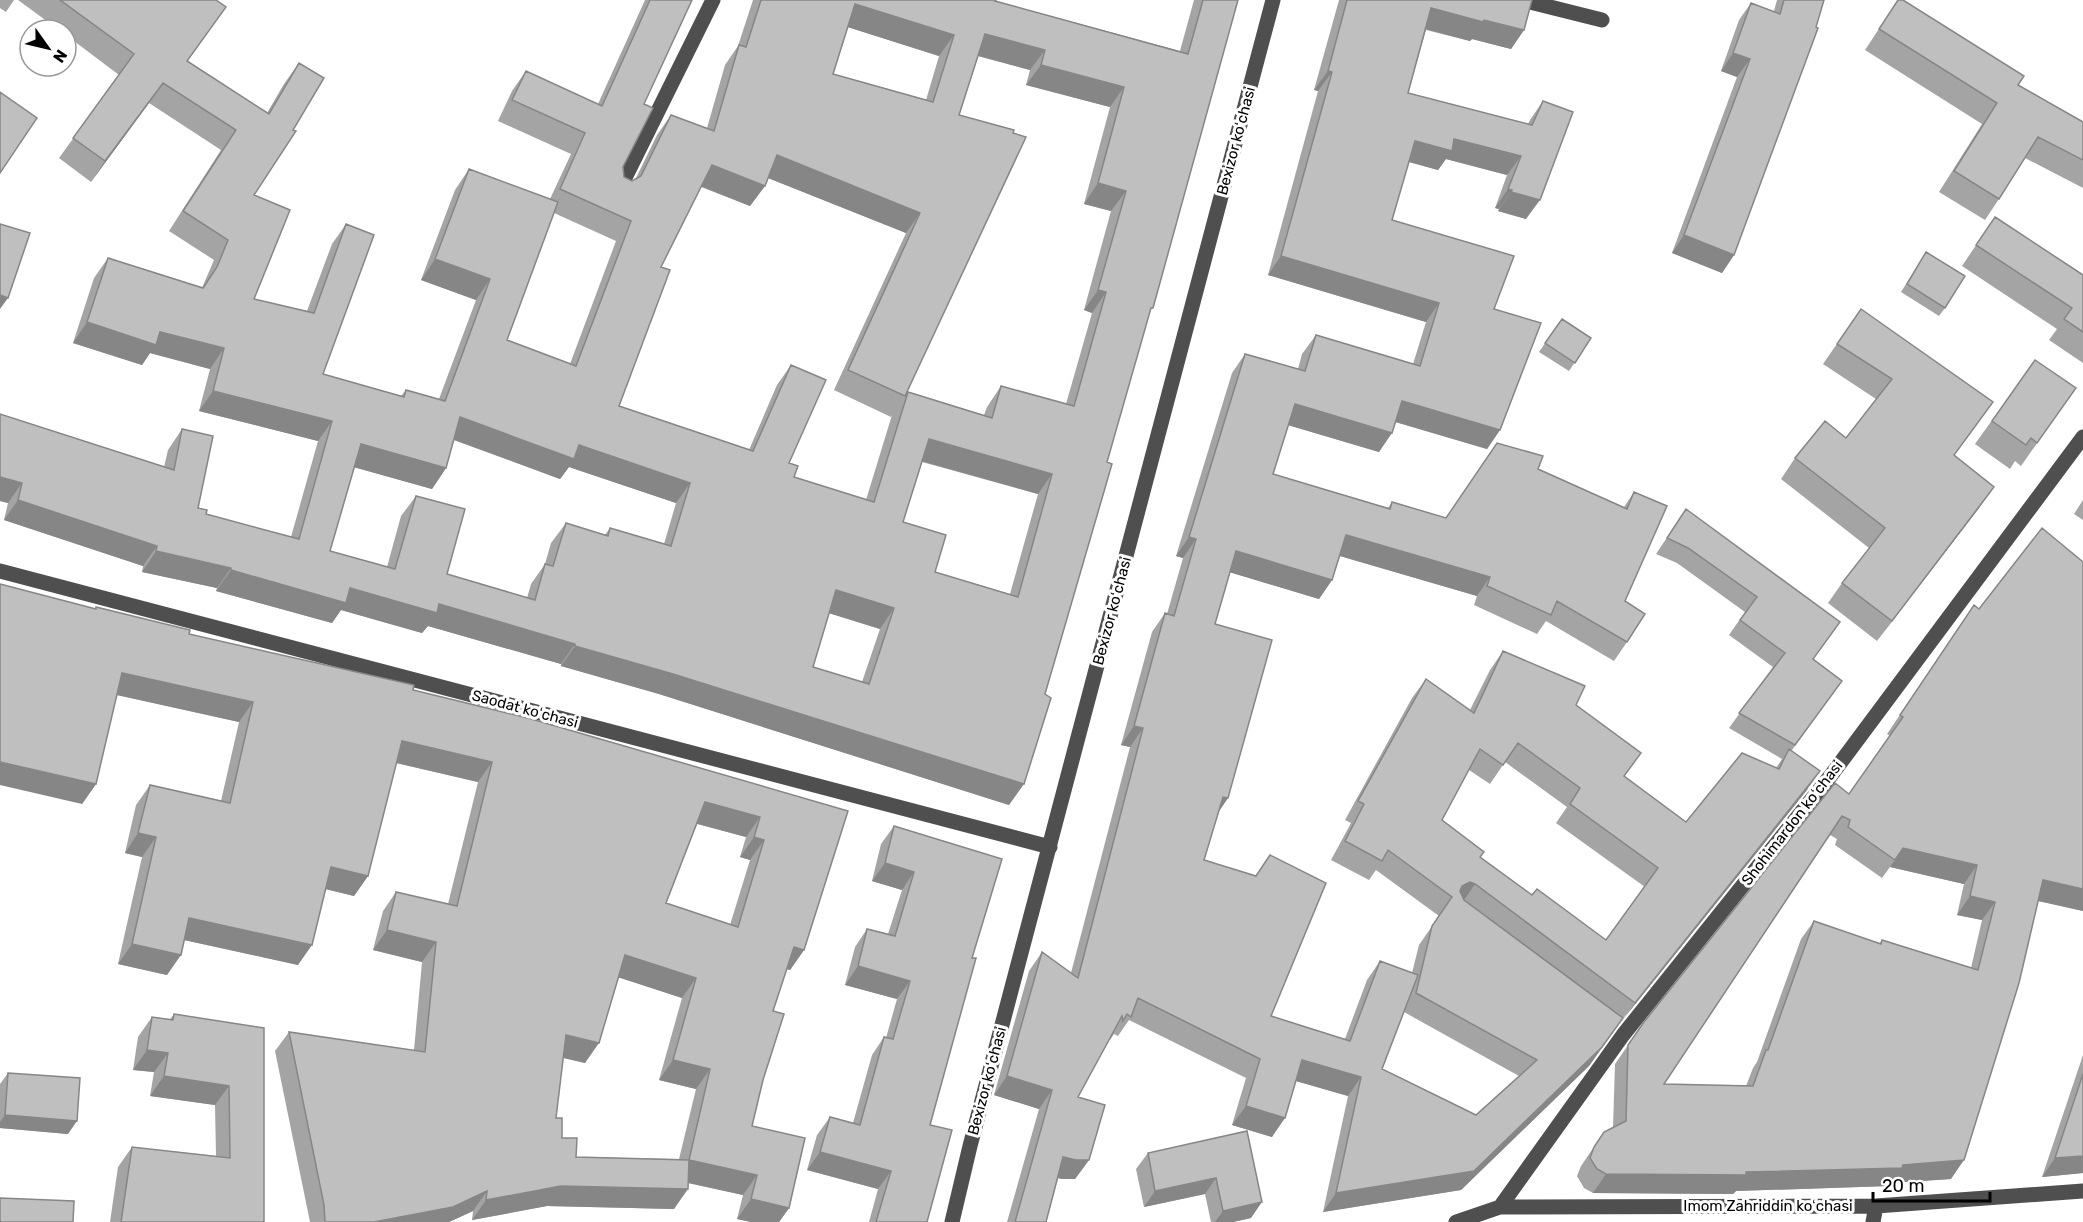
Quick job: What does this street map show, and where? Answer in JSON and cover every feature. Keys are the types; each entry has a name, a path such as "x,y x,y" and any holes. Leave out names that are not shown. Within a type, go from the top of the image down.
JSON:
{"street":[{"path":"618,192 713,0"},
{"name":"Bexizor koʻchasi","path":"952,1222 973,1134 1273,0"},
{"path":"1522,0 1602,20"},
{"name":"Shohimardon koʻchasi","path":"1500,1207 1618,1032 1832,774 2083,437"},
{"name":"Saodat koʻchasi","path":"0,571 1050,847"},
{"name":"Imom Zahriddin koʻchasi","path":"1456,1222 1500,1207 1876,1206 2083,1191"},
{"path":"1873,1222 1876,1206"}],"building":[{"path":"60,0 216,0 226,7 187,61 269,114 299,63 324,78 293,130 296,131 254,195 290,210 254,299 314,313 346,224 374,235 323,374 404,397 406,390 445,401 490,279 435,259 469,169 558,202 507,340 576,366 631,221 560,189 585,133 512,100 526,71 602,106 650,0 692,0 644,104 653,108 623,167 624,177 632,181 641,176 671,115 714,131 739,45 746,47 761,0 996,0 1188,54 1203,0 1238,0 1153,308 1151,308 1107,462 1112,464 1045,694 1051,698 1024,784 673,674 439,604 437,613 350,588 346,603 231,570 231,568 156,551 157,546 18,500 22,483 0,477 0,414 174,470 182,429 213,436 198,508 207,510 206,514 299,539 332,421 213,391 224,348 160,332 156,345 87,322 108,258 203,288 217,267 228,240 183,211 236,130 163,83 105,161 73,138 134,54","holes":["855,4 954,35 933,102 833,74","985,34 1045,50 1041,65 1124,87 1098,183 1126,191 1098,290 1106,292 1074,406 1001,386 992,418 908,392 874,502 794,477 798,466 789,463 826,380 791,365 753,451 619,406 670,270 661,267 712,165 765,186 777,155 920,213 848,370 905,396 1026,137 1013,133 1014,130 959,115","460,417 574,459 579,445 690,483 671,546 610,528 608,536 566,523 553,566 545,564 535,600 447,574 465,509 416,496 395,569 330,551 361,444 446,468","929,439 1052,474 1018,597 935,572 946,535 903,522","836,590 894,608 869,684 813,667"]},
{"path":"1347,0 1532,0 1524,30 1431,8 1408,93 1532,125 1543,101 1573,112 1540,200 1511,192 1512,190 1508,189 1521,156 1454,139 1452,151 1415,141 1392,220 1514,256 1494,309 1541,323 1500,430 1402,401 1392,433 1295,404 1273,474 1390,509 1392,502 1446,518 1497,443 1543,456 1538,469 1627,509 1634,492 1667,506 1625,601 1645,614 1627,642 1557,601 1551,615 1487,586 1490,577 1346,535 1332,580 1236,551 1215,624 1272,640 1228,798 1223,797 1204,860 1256,876 1270,855 1326,883 1271,1016 1350,1041 1380,961 1418,975 1382,1069 1476,1115 1537,1060 1416,993 1432,926 1452,897 1388,850 1382,861 1345,841 1364,804 1358,801 1426,679 1474,713 1503,651 1585,686 1576,705 1641,753 1624,776 1686,822 1742,753 1779,769 1789,749 1820,771 1635,1003 1475,884 1470,882 1462,886 1460,891 1464,900 1623,1018 1602,1047 1474,1171 1336,1193 1361,1077 1302,1060 1285,1118 1246,1106 1260,1059 1138,998 1131,1017 1127,1014 1123,1021 1122,1016 1078,1097 1105,1105 1089,1160 1063,1157 1046,1222 1015,1222 1052,1090 1007,1076 1042,952 1078,978 1143,728 1134,726 1165,613 1174,616 1196,539 1189,537 1245,354 1305,371 1316,335 1420,366 1439,303 1281,256 1332,72 1328,71","holes":["1518,743 1580,788 1570,804 1658,868 1606,940 1537,889 1532,895 1480,857 1484,852 1442,820 1480,749 1503,765"]},
{"path":"1784,0 1824,0 1816,27 1818,28 1734,255 1684,235 1750,59 1733,53 1751,3 1780,14"},
{"path":"1898,0 1903,0 2024,76 2018,85 2083,122 2083,160 2038,137 1999,199 1954,171 1997,103 1879,29"},
{"path":"0,92 37,118 0,173"},
{"path":"1995,217 2083,275 2083,332 2064,319 2072,308 1976,245"},
{"path":"0,224 30,233 8,298 0,295"},
{"path":"1926,252 1965,276 1945,308 1907,284"},
{"path":"1861,309 1993,402 1954,455 1994,487 1892,621 1842,583 1885,528 1795,458 1825,421 1846,438 1892,379 1837,344"},
{"path":"1562,319 1591,338 1575,363 1545,343"},
{"path":"2035,360 2076,388 2037,443 2031,438 2026,445 1992,421"},
{"path":"1686,509 1840,622 1813,659 1842,681 1795,745 1739,713 1785,653 1740,620 1757,597 1688,548 1667,538"},
{"path":"2042,528 2083,562 2083,889 2043,880 2019,983 1964,1160 1903,1165 1902,1168 1746,1172 1746,1175 1606,1174 1597,1169 1590,1158 1594,1147 1604,1132 1626,1121 1628,1045 1835,783 1849,794 1903,717 1900,715 1974,605 1979,609","holes":["1842,816 1850,820 1848,827 1895,860 1903,848 1977,865 1970,896 1995,902 1978,970 1882,940 1881,944 1814,921 1753,1086 1664,1084"]},
{"path":"0,584 190,630 189,634 414,685 413,690 528,718 848,811 804,950 794,947 773,1011 784,1014 763,1080 752,1126 805,1138 789,1208 751,1199 757,1175 689,1160 688,1189 561,1186 486,1200 487,1191 453,1207 374,1222 325,1222 324,1205 289,1032 425,1052 436,942 387,930 396,892 457,906 492,762 402,741 368,876 331,867 312,945 189,918 181,955 132,944 156,837 138,833 150,785 230,803 253,702 122,673 96,784 0,762","holes":["705,802 760,817 754,837 764,840 738,927 666,903","625,955 696,978 673,1060 710,1069 689,1160 576,1157 577,1138 562,1138 562,1118 556,1118 566,1035 599,1043"]},
{"path":"894,826 1002,859 972,958 976,958 930,1125 952,1130 927,1222 876,1222 891,1171 820,1152 830,1117 860,1125 884,1037 893,1039 910,981 858,966 867,929 895,936 914,872 885,863"},
{"path":"174,1014 264,1028 264,1222 121,1222 132,1147 230,1158 229,1086 164,1076 168,1053 147,1050 152,1017 173,1020"},
{"path":"8,1073 80,1078 77,1121 5,1115"},
{"path":"2083,1074 2083,1156 2055,1158"},
{"path":"1247,1131 1262,1202 1223,1211 1216,1178 1155,1191 1148,1153"},
{"path":"0,1198 74,1201 73,1222 0,1222"}]}
